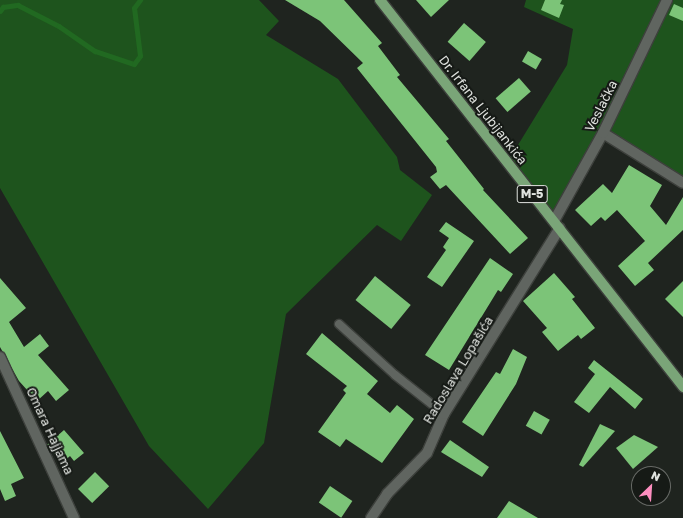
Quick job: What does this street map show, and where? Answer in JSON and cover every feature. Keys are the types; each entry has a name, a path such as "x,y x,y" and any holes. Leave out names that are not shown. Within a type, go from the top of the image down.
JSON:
{"main road":[{"name":"Dr. Irfana Ljubijankića","path":"380,0 557,224 683,387"}],"street":[{"name":"Veslačka","path":"557,224 667,0"},
{"path":"603,132 683,183"},
{"name":"Radoslava Lopašića","path":"371,518 387,494 427,453 444,414 557,224"},
{"name":"Omara Hajjama","path":"0,356 74,518"}],"lane":[{"path":"339,324 395,375 444,414"}],"green space":[{"path":"0,0 259,0 279,21 266,35 338,79 397,157 400,170 432,195 401,241 377,225 286,314 264,443 208,509 149,446 0,188"},
{"path":"526,0 683,0 683,183 603,133 554,221 507,163 567,65 573,29 524,7"}],"building":[{"path":"285,0 344,0 382,43 378,46 400,75 397,77 449,139 446,141 484,189 483,190 528,238 510,254 446,185 440,189 430,177 437,172 436,167 357,68 363,63 320,21"},
{"path":"416,0 449,0 431,17"},
{"path":"545,0 562,0 560,4 564,5 559,18 541,10"},
{"path":"674,4 683,8 683,21 669,15"},
{"path":"464,23 486,42 469,61 448,42"},
{"path":"528,51 542,59 536,69 522,61"},
{"path":"519,78 531,92 507,112 496,98"},
{"path":"629,165 662,185 650,206 666,225 683,197 683,230 648,263 654,270 635,286 618,266 645,241 617,210 605,221 601,217 591,226 575,210 603,184 612,193"},
{"path":"446,222 474,241 442,287 427,277 446,250 443,247 449,238 439,231"},
{"path":"490,258 513,274 501,292 498,290 449,370 425,355"},
{"path":"554,273 575,297 572,299 595,328 581,339 578,335 558,351 542,332 547,328 523,301"},
{"path":"375,276 411,305 391,329 355,300"},
{"path":"0,278 26,308 9,322 24,347 40,334 49,346 38,355 69,390 56,401 48,391 37,401 19,381 0,347"},
{"path":"683,281 683,317 665,299"},
{"path":"322,333 378,381 367,394 390,413 397,405 414,419 382,463 346,439 340,447 318,432 346,393 343,390 347,386 306,354"},
{"path":"513,349 527,357 516,384 483,436 462,422 496,372 500,374"},
{"path":"594,360 643,399 635,409 610,387 589,413 574,402 595,374 588,368"},
{"path":"534,411 550,420 542,435 526,426"},
{"path":"600,424 615,431 583,467 579,465"},
{"path":"64,430 84,453 74,461 70,456 62,463 47,445"},
{"path":"0,431 24,478 11,484 16,496 5,501 0,489"},
{"path":"634,435 658,447 636,466 631,467 616,448"},
{"path":"450,440 489,467 482,477 441,452"},
{"path":"95,472 109,486 92,503 78,489"},
{"path":"330,486 352,501 341,518 319,503"},
{"path":"509,501 538,518 497,518"}],"waterway":[{"path":"0,11 3,7 18,5 59,26 95,51 134,64 140,56 134,8 140,0"}]}
